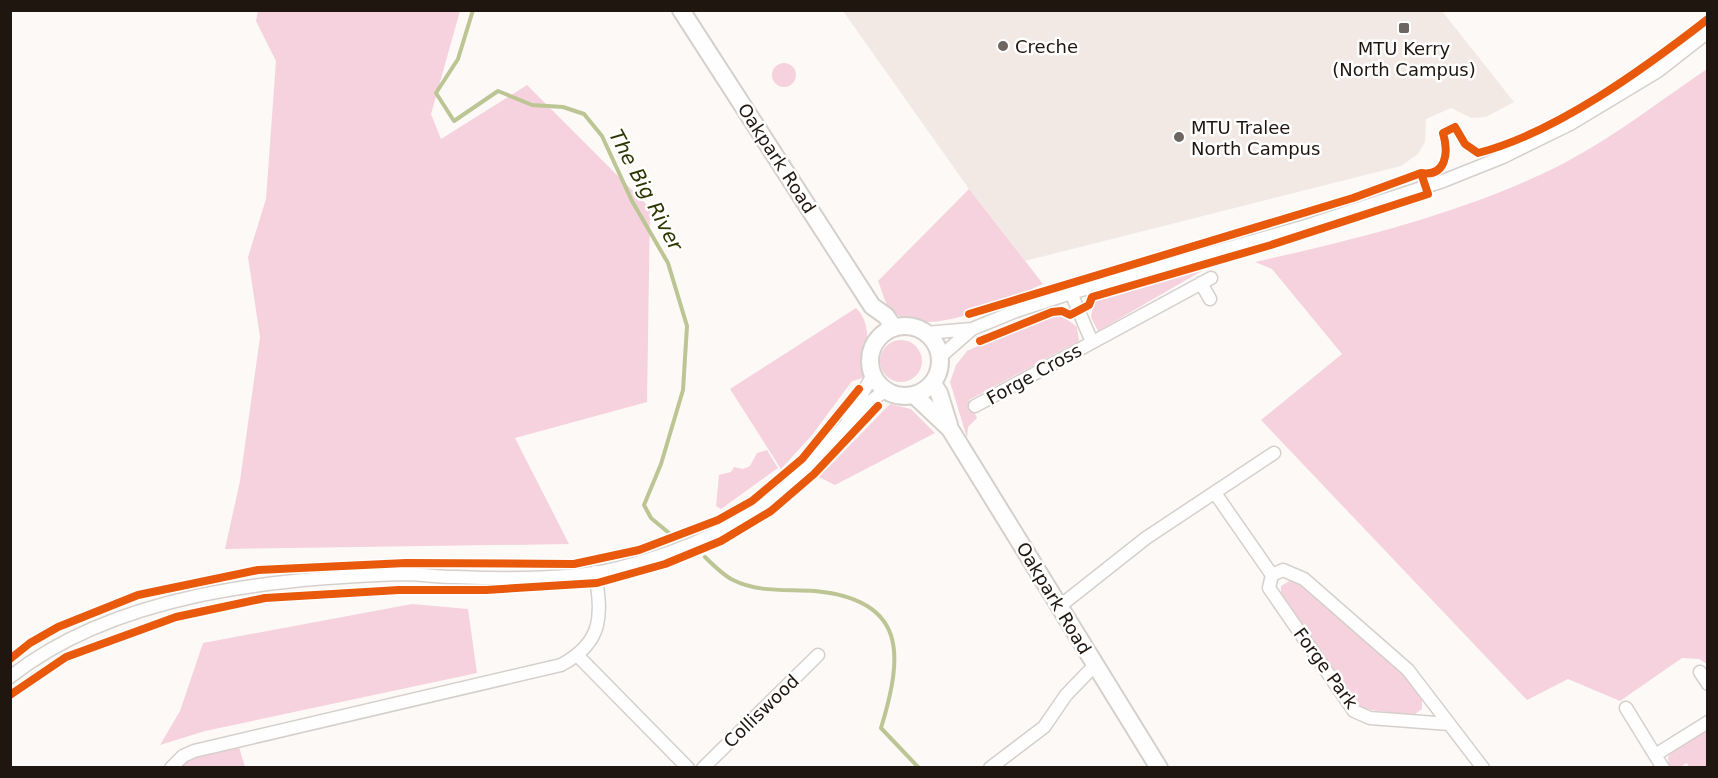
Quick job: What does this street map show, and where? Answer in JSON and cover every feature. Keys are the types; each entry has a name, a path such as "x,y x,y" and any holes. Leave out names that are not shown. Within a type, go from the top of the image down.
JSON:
{"main road":[{"name":"Oakpark Road","path":"681,10 872,306"},
{"path":"872,306 886,316 894,328"},
{"path":"872,306 876,341 870,362 873,375 885,391 900,396 914,395 933,384 940,357 936,345 926,333 909,327 894,328 876,341"},
{"path":"933,384 939,393 950,429"},
{"path":"914,395 950,429"},
{"name":"Oakpark Road","path":"950,429 1159,768"}],"street":[{"path":"926,333 972,329 1016,311 1071,293 1306,226 1443,181 1537,141 1616,98 1658,71 1707,32"},
{"name":"Forge Cross","path":"975,406 1206,281 1210,299"},
{"name":"Forge Cross","path":"1071,293 1092,342"},
{"path":"940,357 972,329"},
{"path":"843,427 873,375"},
{"path":"10,677 38,656 100,626 189,598 251,587 405,574 504,578 595,572 653,558 695,543 739,520 798,476 843,427 885,391"},
{"path":"1060,606 1146,538 1274,453"},
{"name":"Forge Park","path":"1215,493 1272,575 1269,588 1354,711 1370,718 1449,724"},
{"path":"1272,575 1283,570 1304,579 1408,670 1483,768"},
{"path":"171,768 183,756 194,751 561,665 586,647 598,625 599,595 595,572"},
{"path":"577,655 688,768"},
{"name":"Colliswood","path":"703,768 818,655"},
{"path":"994,767 1044,728 1065,695 1095,665"},
{"path":"1700,672 1707,684"},
{"path":"1626,708 1663,768"},
{"path":"1655,754 1707,722"}],"shaded area":[{"path":"258,11 460,11 431,114 441,139 527,85 650,208 647,402 515,438 569,544 225,549 240,481 260,337 248,257 266,199 276,61 256,21"},
{"name":"MTU Tralee North Campus","path":"843,11 1442,11 1514,102 1486,117 1471,118 1451,108 1426,119 1425,142 1418,154 1401,166 1025,261 969,189"},
{"path":"784,63 792,67 796,75 792,83 784,87 776,83 772,75 776,67"},
{"path":"1707,69 1707,664 1699,659 1682,658 1620,701 1568,679 1527,700 1261,420 1342,354 1272,269 1255,262 1401,225 1508,189 1585,151 1627,125"},
{"path":"969,189 1043,284 967,315 924,322 906,319 891,310 878,281"},
{"path":"1212,265 1098,331 1091,317 1095,296"},
{"path":"856,308 862,315 867,332 863,378 852,381 812,435 781,469 730,389"},
{"path":"1047,315 1063,316 1077,327 1079,341 969,400 977,418 968,427 967,438 950,382 956,365 967,351"},
{"path":"901,340 916,346 922,361 916,376 901,382 886,376 880,361 886,346"},
{"path":"890,404 911,409 935,433 835,485 819,477"},
{"path":"767,450 778,468 721,509 716,506 719,475 731,472 734,467 743,469 750,466 757,453"},
{"path":"1291,580 1303,584 1395,666 1422,697 1422,709 1412,716 1365,709 1357,704 1281,594 1281,586"},
{"path":"412,604 468,609 477,673 205,731 160,745 180,711 203,643"},
{"path":"1707,728 1707,767 1689,767 1687,763 1680,767 1669,766 1668,757 1675,748"},
{"path":"239,747 245,767 177,768 196,755"}],"waterway":[{"name":"The Big River","path":"473,10 458,59 436,93 454,121 498,91 532,105 563,107 584,114 602,136 632,201 668,263 687,326 683,390 661,464 644,505 651,518 669,533"},
{"name":"The Big River","path":"705,557 733,580 743,584 763,589 815,591 845,597 868,606 883,619 891,636 894,655 893,677 881,728 919,768"}],"cycle path":[{"path":"969,314 1353,198 1421,173 1436,171 1444,162 1446,148 1443,133 1455,127 1465,144 1478,153 1508,144 1538,131 1599,97 1708,19"},
{"path":"980,341 1052,312 1062,311 1070,315 1089,305 1092,297 1271,245 1428,194 1421,173"},
{"path":"10,659 30,643 58,627 138,595 258,570 406,563 574,564 639,550 718,520 752,501 802,459 859,389"},
{"path":"10,695 66,657 176,617 265,598 399,590 486,590 597,583 665,564 721,541 771,511 814,474 878,406"}],"place":[{"name":"MTU Kerry (North Campus)","path":"1404,28"},
{"name":"Creche","path":"1003,46"},
{"name":"MTU Tralee North Campus","path":"1179,137"}]}
